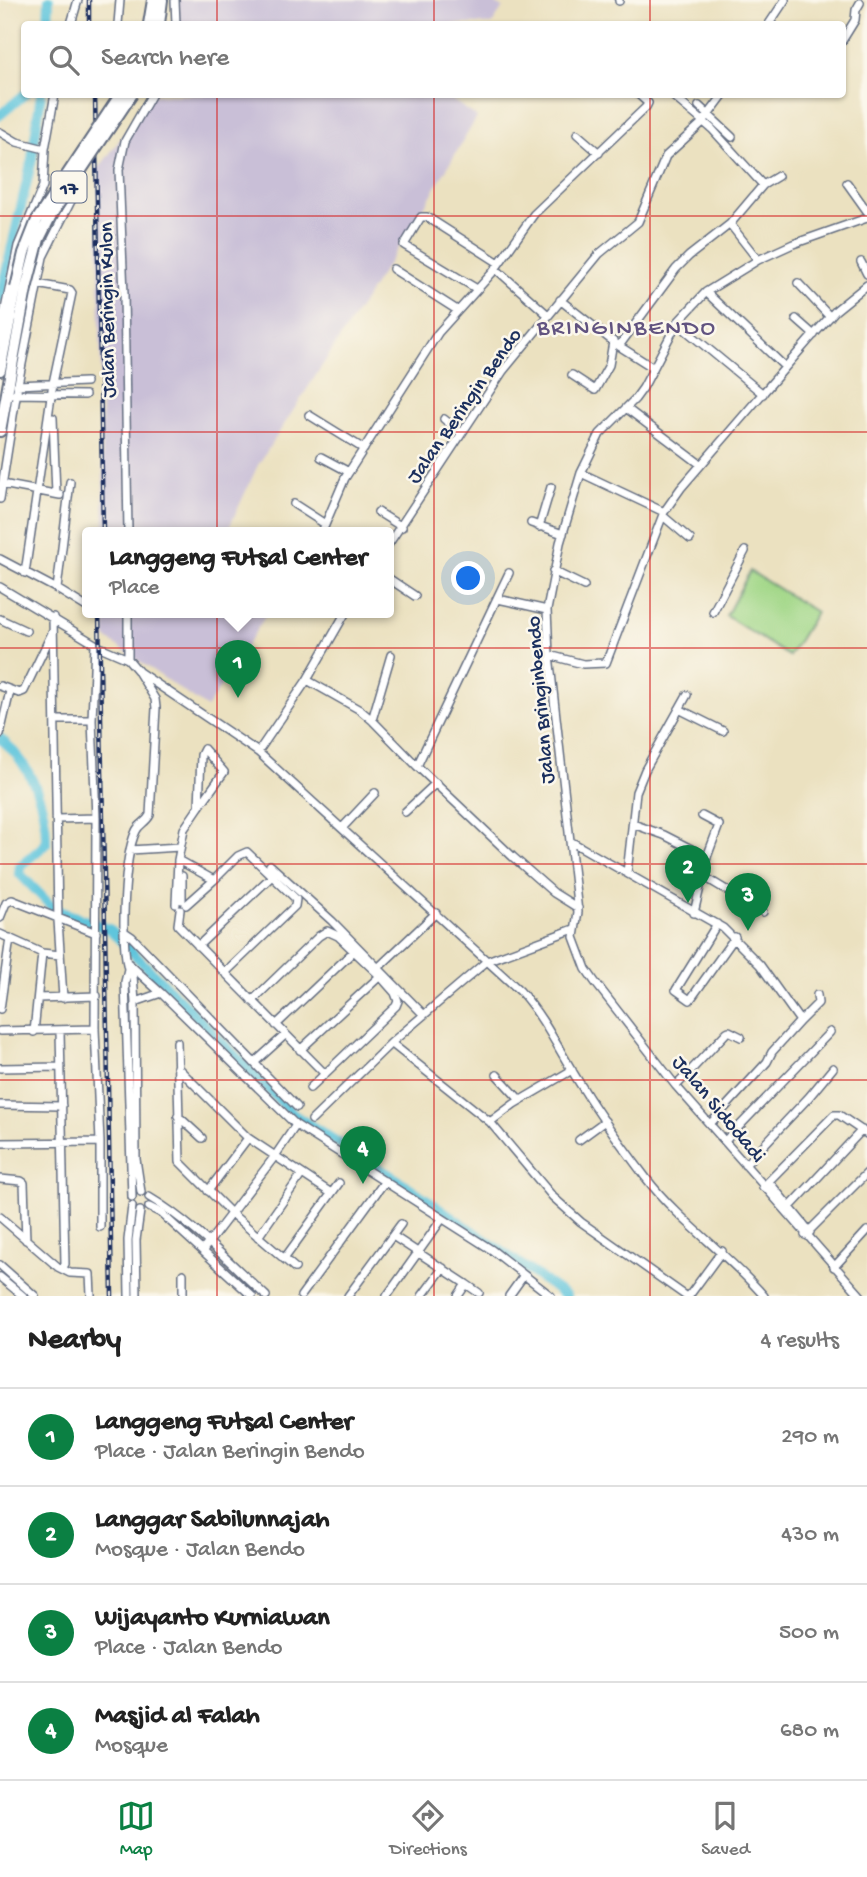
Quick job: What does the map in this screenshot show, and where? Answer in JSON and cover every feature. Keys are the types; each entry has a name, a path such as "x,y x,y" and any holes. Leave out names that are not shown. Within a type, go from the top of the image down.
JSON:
{"highway":[{"path":"153,0 155,19"},
{"path":"155,19 162,0"},
{"name":"17","path":"0,431 12,390 24,253 37,220 118,98"},
{"name":"17","path":"0,370 21,288 39,239 51,215 129,98"}],"street":[{"path":"72,21 78,0"},
{"path":"118,21 120,0"},
{"path":"175,0 176,21"},
{"path":"771,21 785,0"},
{"path":"846,35 861,3"},
{"path":"3,354 0,333 9,284 18,246 43,186 38,147 54,98"},
{"name":"Jalan Beringin Kulon","path":"128,527 119,170 125,141 150,98"},
{"path":"323,527 349,472 421,358 457,310 498,266 534,214 648,106 642,98"},
{"path":"676,98 732,137"},
{"name":"Jalan Beringin Bendo","path":"394,537 503,371 599,254 638,222 666,156 707,118 721,98"},
{"path":"699,106 763,185"},
{"path":"0,132 17,142 38,147"},
{"path":"577,134 598,153"},
{"path":"572,376 595,390 609,365 616,344 676,269 730,224 763,185 778,176"},
{"path":"847,183 867,211"},
{"path":"43,186 70,202"},
{"path":"0,499 12,390 43,257 77,189"},
{"path":"477,289 404,245 421,217 427,217 498,266 548,315"},
{"name":"Jalan Bringinbendo","path":"576,925 578,908 549,655 547,610 563,534 581,473 600,434 639,393 677,323 706,292 758,260 793,244 867,218"},
{"path":"730,224 758,260"},
{"path":"861,262 867,274"},
{"path":"393,269 457,310"},
{"path":"798,283 831,317"},
{"path":"37,284 69,290 72,293 53,383 56,494"},
{"path":"549,655 583,664 606,663 664,514 700,464 736,427 785,367 831,317 867,285"},
{"path":"706,292 785,367"},
{"path":"560,300 616,344 652,367"},
{"path":"796,319 814,335"},
{"path":"677,323 763,394"},
{"path":"12,390 53,383 86,382"},
{"path":"12,390 53,396 85,395"},
{"path":"25,573 53,396"},
{"path":"626,408 700,464"},
{"path":"309,415 363,449"},
{"path":"444,419 461,433"},
{"path":"321,457 349,472"},
{"path":"581,473 664,514 690,539"},
{"path":"57,589 70,482"},
{"path":"2,484 68,496"},
{"path":"539,527 551,487"},
{"path":"294,504 322,527"},
{"path":"378,512 402,527"},
{"path":"531,523 563,534"},
{"path":"713,612 745,551"},
{"path":"0,559 82,604"},
{"path":"554,571 584,586"},
{"path":"417,766 509,573"},
{"path":"394,582 415,596"},
{"path":"0,587 95,644 128,659 139,672 258,752 488,961 535,1008 605,1121 668,1203 722,1251 764,1296"},
{"path":"498,599 547,610"},
{"path":"53,617 63,998"},
{"path":"128,618 128,659"},
{"path":"258,752 307,680 343,618"},
{"path":"0,619 26,631"},
{"path":"0,686 19,693 24,691 53,631"},
{"path":"95,644 92,720 96,818 95,1029 100,1142 100,1227"},
{"path":"372,720 391,655"},
{"path":"36,668 54,668"},
{"path":"129,1296 128,1240 132,1196 125,938 130,850 136,830 146,823 150,815 156,708 155,699 139,672"},
{"path":"307,680 360,710 372,720 417,766 554,893 578,908"},
{"path":"1,734 10,691"},
{"path":"627,873 636,792 687,695"},
{"path":"679,709 723,731"},
{"path":"56,720 92,720"},
{"path":"199,807 201,755 204,749 224,772 184,829 180,856 181,905 178,925 251,1002 325,1074"},
{"path":"405,812 436,783"},
{"path":"343,827 375,793"},
{"path":"694,913 707,857 719,825 702,816"},
{"path":"57,819 96,818"},
{"path":"633,824 664,835 707,857"},
{"path":"570,841 717,924 735,937 760,965 800,1021"},
{"path":"130,850 180,856 214,880"},
{"path":"181,905 214,880 244,852 250,854 295,896 297,902 225,973"},
{"path":"270,865 424,1015"},
{"path":"198,946 272,876"},
{"path":"703,876 763,912"},
{"path":"0,918 10,900 59,913 96,927"},
{"path":"300,1050 436,913"},
{"path":"717,924 676,990 690,1000 735,937"},
{"path":"312,1120 391,1043 488,961 576,925"},
{"name":"Jalan Sidodadi","path":"576,925 573,937 586,969 676,1086 745,1165 766,1184 861,1296"},
{"path":"251,1002 324,932 330,931 379,971 396,993 396,1006 310,1088"},
{"path":"0,934 42,953 60,955"},
{"path":"125,938 132,937 297,1107"},
{"path":"0,1009 10,938"},
{"path":"276,1025 354,951"},
{"path":"34,1032 42,953"},
{"path":"127,962 296,1125 492,1250 551,1296"},
{"path":"127,962 133,976 135,997 136,1159 141,1192 168,1209 267,1296"},
{"path":"126,994 135,997 161,992"},
{"path":"710,1124 818,1003 817,995"},
{"path":"38,998 97,996"},
{"path":"0,1031 95,1029"},
{"path":"60,1031 65,1264 62,1269"},
{"path":"725,1141 830,1031"},
{"path":"676,1086 727,1032 741,1037"},
{"path":"254,1063 285,1035"},
{"path":"177,1042 180,1162 232,1214 295,1268"},
{"path":"391,1043 490,1122 568,1211 614,1247 687,1296 722,1251"},
{"path":"0,1068 61,1067"},
{"path":"177,1067 248,1138 331,1193"},
{"path":"745,1165 833,1068"},
{"path":"490,1122 520,1100 572,1070"},
{"path":"497,1075 520,1100"},
{"path":"0,1105 62,1106"},
{"path":"790,1207 864,1132 839,1115 834,1115 766,1184 790,1207 808,1233 867,1173"},
{"path":"178,1116 202,1138"},
{"path":"579,1140 605,1121"},
{"path":"203,1250 296,1125"},
{"path":"208,1191 248,1138"},
{"path":"0,1143 100,1142"},
{"path":"258,1237 302,1174"},
{"path":"0,1179 24,1183 26,1240"},
{"path":"301,1296 385,1181"},
{"path":"284,1259 339,1183"},
{"path":"132,1196 141,1192"},
{"path":"149,1197 149,1206"},
{"path":"132,1206 140,1211"},
{"path":"140,1211 149,1206"},
{"path":"149,1206 161,1213 253,1296"},
{"path":"136,1296 136,1240 140,1211"},
{"path":"0,1217 62,1269 70,1273 90,1274 91,1295"},
{"path":"387,1296 442,1219"},
{"path":"348,1296 401,1224"},
{"path":"834,1267 867,1231"},
{"path":"393,1236 479,1293"},
{"path":"0,1265 35,1296"},
{"path":"422,1296 443,1268"},
{"path":"183,1274 185,1295"},
{"path":"509,1296 524,1275"},
{"path":"0,1277 23,1296"},
{"path":"458,1296 466,1284"}],"shaded area":[{"path":"178,0 489,0 503,8 494,21 176,21"},
{"path":"150,98 449,98 477,117 422,211 258,465 229,527 104,527 97,171"},
{"path":"105,618 264,618 207,708 106,638"}],"green space":[{"path":"750,571 816,612 789,656 726,616"}],"waterway":[{"path":"48,21 49,0"},
{"path":"0,115 21,97"},
{"path":"0,298 32,159 40,98"},
{"path":"0,738 20,759 35,785 46,829 46,844 20,866 19,873 54,909 109,929 294,1115 406,1185 566,1296"}],"railway":[{"path":"89,0 89,21"},
{"path":"95,98 103,527"},
{"path":"99,618 112,1296"}],"place":[{"name":"Langgeng Futsal Center","path":"238,698"},
{"name":"Langgar Sabilunnajah","path":"688,903"},
{"name":"Wijayanto Kurniawan","path":"748,931"},
{"name":"Masjid al Falah","path":"363,1184"}],"district":[{"name":"BRINGINBENDO","path":"627,326"}]}
